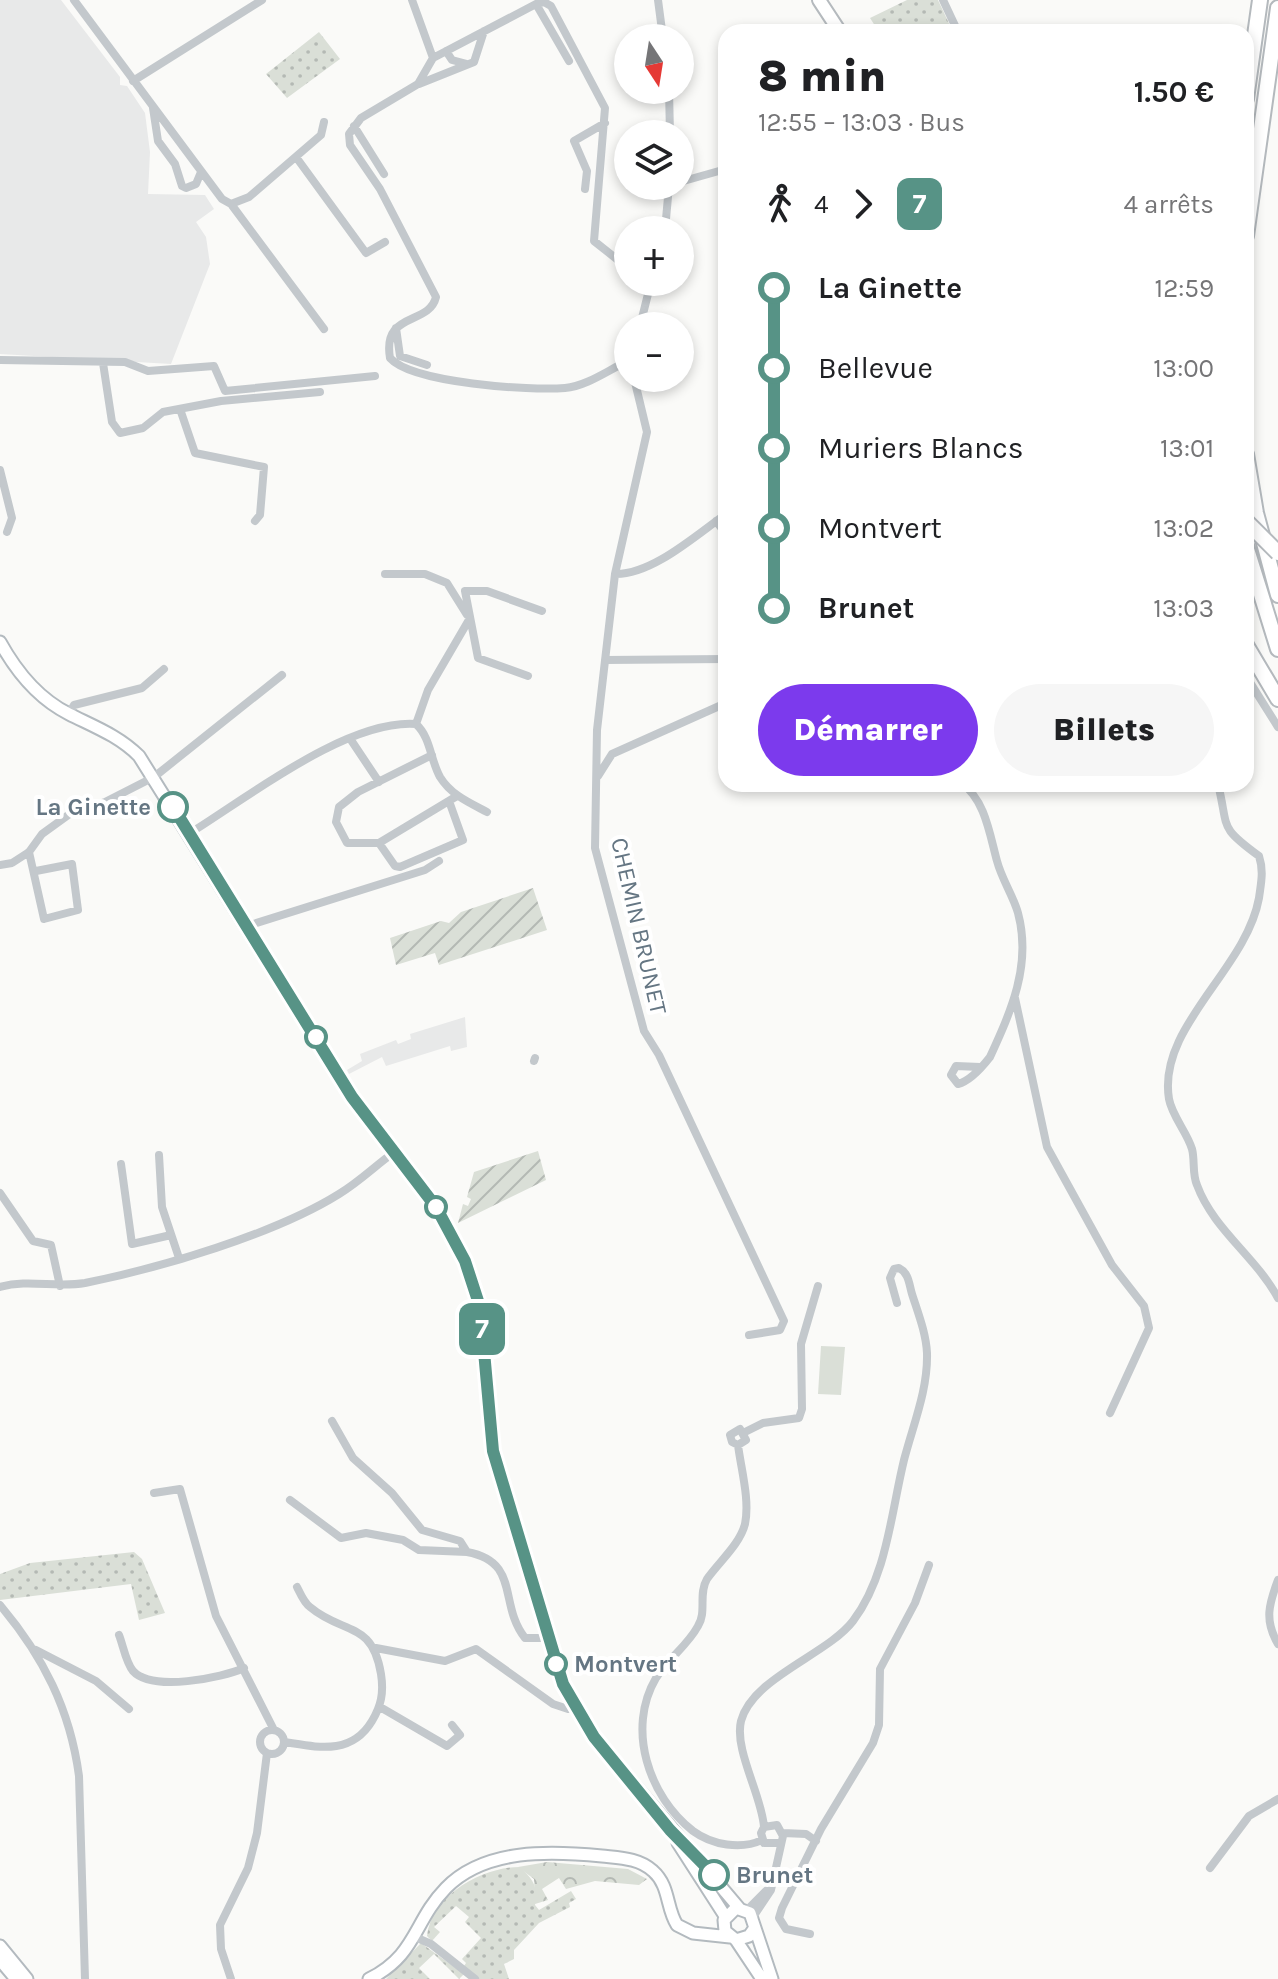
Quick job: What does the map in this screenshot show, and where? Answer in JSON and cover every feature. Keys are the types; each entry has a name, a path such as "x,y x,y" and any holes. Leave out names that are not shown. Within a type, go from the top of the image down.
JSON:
{"highway":[{"path":"1254,42 1260,0"},
{"path":"1254,179 1278,8"},
{"path":"1254,501 1278,595"},
{"path":"1254,529 1278,553"},
{"path":"1254,572 1278,649"},
{"path":"1254,658 1278,699"}],"main road":[{"path":"819,0 835,24"},
{"path":"0,642 29,683 69,714 121,740 154,777 352,1097 436,1207 474,1282 493,1451 563,1684 575,1708 670,1830 733,1938 762,1979"},
{"path":"670,1830 695,1853 748,1916 772,1979"},
{"path":"369,1979 403,1956 427,1910 466,1872 484,1864 555,1852 624,1858 646,1865 665,1887 677,1925 701,1934 745,1939 748,1916"},
{"path":"701,1934 724,1920 748,1916"},
{"path":"0,1946 27,1979"},
{"path":"0,1960 16,1979"}],"street":[{"path":"74,0 216,192 231,204 324,329"},
{"path":"133,81 262,0"},
{"path":"406,0 419,20"},
{"path":"412,0 433,58"},
{"path":"658,0 661,24"},
{"path":"943,0 954,24"},
{"path":"418,84 433,58 544,2 556,13 605,108 592,233 598,246 614,258"},
{"path":"536,4 569,61"},
{"path":"484,31 477,58 468,65 418,84 354,126 349,134 350,145 380,189 436,297 433,306 396,327 390,334 389,351 396,365 448,381 565,388 614,367"},
{"path":"446,51 452,60 468,65"},
{"path":"153,107 158,141 175,164 180,182 186,188 216,192"},
{"path":"231,204 249,197 321,135 324,122"},
{"path":"585,189 587,171 574,141 605,123"},
{"path":"354,126 384,174"},
{"path":"296,157 366,253 385,242"},
{"path":"694,178 718,171"},
{"path":"186,188 196,184 201,172"},
{"path":"396,327 400,356 427,365"},
{"path":"0,360 125,362 148,371 214,366 225,391 375,376"},
{"path":"103,363 112,422 120,433 143,428 163,412 320,392"},
{"name":"CHEMIN BRUNET","path":"637,392 647,432 615,574 597,730 595,848 644,1031 659,1055 784,1321 780,1330 749,1335"},
{"path":"180,409 195,453 264,467 260,515 255,521"},
{"path":"0,470 12,518 7,532"},
{"path":"615,574 629,575 716,521 718,524"},
{"path":"385,574 425,574 447,583 470,618"},
{"path":"528,676 478,658 474,653 465,591 471,588 542,611"},
{"path":"416,724 428,690 470,618"},
{"path":"605,660 718,659"},
{"path":"69,714 74,705 142,688 164,669"},
{"path":"0,865 12,863 29,852 42,834 71,813 105,802 154,777 282,675"},
{"path":"1254,689 1278,727"},
{"path":"598,777 612,754 718,707"},
{"path":"190,833 303,758 380,728 416,724"},
{"path":"379,843 395,866 400,867 463,840 453,798 439,775 427,739 416,724"},
{"path":"351,740 379,782"},
{"path":"432,755 339,807 336,822 347,843 379,843 453,798"},
{"path":"970,792 978,800 1001,875 1017,910 1023,950 1015,998 990,1057 980,1067"},
{"path":"1219,792 1223,822 1230,835 1259,856 1262,880 1256,915 1245,943 1184,1027 1169,1078 1169,1100 1192,1150 1196,1184 1222,1225 1262,1273 1278,1298"},
{"path":"453,798 487,812"},
{"path":"29,852 36,871 44,919 78,910 72,864 36,871"},
{"path":"247,926 425,870 439,861"},
{"path":"1015,998 1047,1147 1112,1265 1148,1316 1149,1328 1110,1413"},
{"path":"0,1287 22,1282 60,1286 130,1273 179,1258 318,1206 359,1181 393,1153"},
{"path":"159,1155 162,1207 179,1258"},
{"path":"121,1164 132,1244 171,1235"},
{"path":"0,1193 33,1241 51,1245 60,1286"},
{"path":"748,1916 770,1894 776,1863 740,1736 747,1707 852,1622 869,1595 882,1559 926,1369 925,1337 907,1276 899,1268 894,1269 890,1278 897,1303"},
{"path":"745,1432 763,1423 799,1418 802,1409 801,1344 818,1286"},
{"path":"332,1421 353,1458 392,1493 422,1530 460,1541 467,1552"},
{"path":"745,1432 740,1429 731,1432 730,1439 738,1445 744,1527 703,1586 700,1624 656,1679 645,1704 642,1739 655,1784 694,1832 729,1844 770,1843 783,1833 806,1834 816,1841"},
{"path":"738,1445 746,1440 745,1432"},
{"path":"154,1493 180,1489 212,1604 274,1730 284,1742"},
{"path":"290,1500 341,1538 366,1533 403,1540 419,1550 486,1556 500,1566 525,1638 548,1638"},
{"path":"810,1934 786,1929 779,1918 816,1841 873,1743 879,1725 880,1669 915,1603 929,1565"},
{"path":"1278,1580 1268,1606 1270,1628 1278,1644"},
{"path":"297,1587 309,1607 357,1630 376,1648 445,1661 476,1649 553,1704 575,1708"},
{"path":"0,1605 51,1677 74,1742 79,1776 85,1979"},
{"path":"119,1635 133,1670 142,1676 195,1680 244,1668"},
{"path":"284,1742 331,1749 352,1742 366,1730 380,1707 383,1687 376,1648"},
{"path":"34,1649 96,1681 129,1709"},
{"path":"380,1707 447,1746 460,1735 452,1725"},
{"path":"231,1979 221,1949 220,1925 248,1868 257,1833 267,1753 260,1745 260,1738 264,1732 274,1730"},
{"path":"267,1753 278,1751 284,1742"},
{"path":"1210,1868 1249,1816 1278,1799"},
{"path":"763,1810 783,1833"},
{"path":"764,1827 775,1824"},
{"path":"415,1937 431,1944 475,1979"}],"shaded area":[{"path":"0,0 61,0 120,77 120,85 127,86 145,113 150,152 148,194 205,195 214,209 196,222 206,237 210,264 171,364 0,354"},
{"path":"465,1017 467,1047 451,1051 450,1046 386,1066 382,1057 349,1074 347,1070 362,1061 360,1054 396,1040 398,1044 411,1039 410,1034"}],"green space":[{"path":"907,0 938,0 949,24 874,24 870,18"},
{"path":"319,32 340,59 287,98 266,74"},
{"path":"533,888 547,930 439,965 435,953 396,965 390,938 441,921 449,923 461,912"},
{"path":"538,1151 546,1180 458,1223 463,1204 468,1206 471,1199 467,1197 474,1172"},
{"path":"821,1346 845,1347 841,1395 818,1394"},
{"path":"134,1552 142,1559 165,1613 139,1620 131,1584 0,1600 0,1574 30,1563"},
{"path":"547,1862 628,1869 647,1879 639,1885 595,1881 566,1889 559,1878 542,1889 548,1900 535,1904 534,1879 518,1867"},
{"path":"520,1867 534,1884 535,1905 539,1910 571,1891 576,1899 569,1903 570,1907 539,1923 514,1950 514,1959 504,1964 509,1979 479,1979 464,1966 466,1963 462,1959 481,1938 465,1922 469,1917 456,1906 434,1927 440,1932 432,1941 427,1936 431,1921 438,1908 461,1886 490,1872"},
{"path":"421,1943 464,1974 459,1979 434,1954 419,1968 430,1979 386,1979"}],"bus line":[{"name":"7","path":"173,807 352,1097 436,1207 470,1270 480,1307 493,1451 563,1684 594,1737 670,1830 714,1875"}],"place":[{"name":"La Ginette","path":"173,807"},
{"name":"Montvert","path":"556,1664"},
{"name":"Brunet","path":"714,1875"}]}
